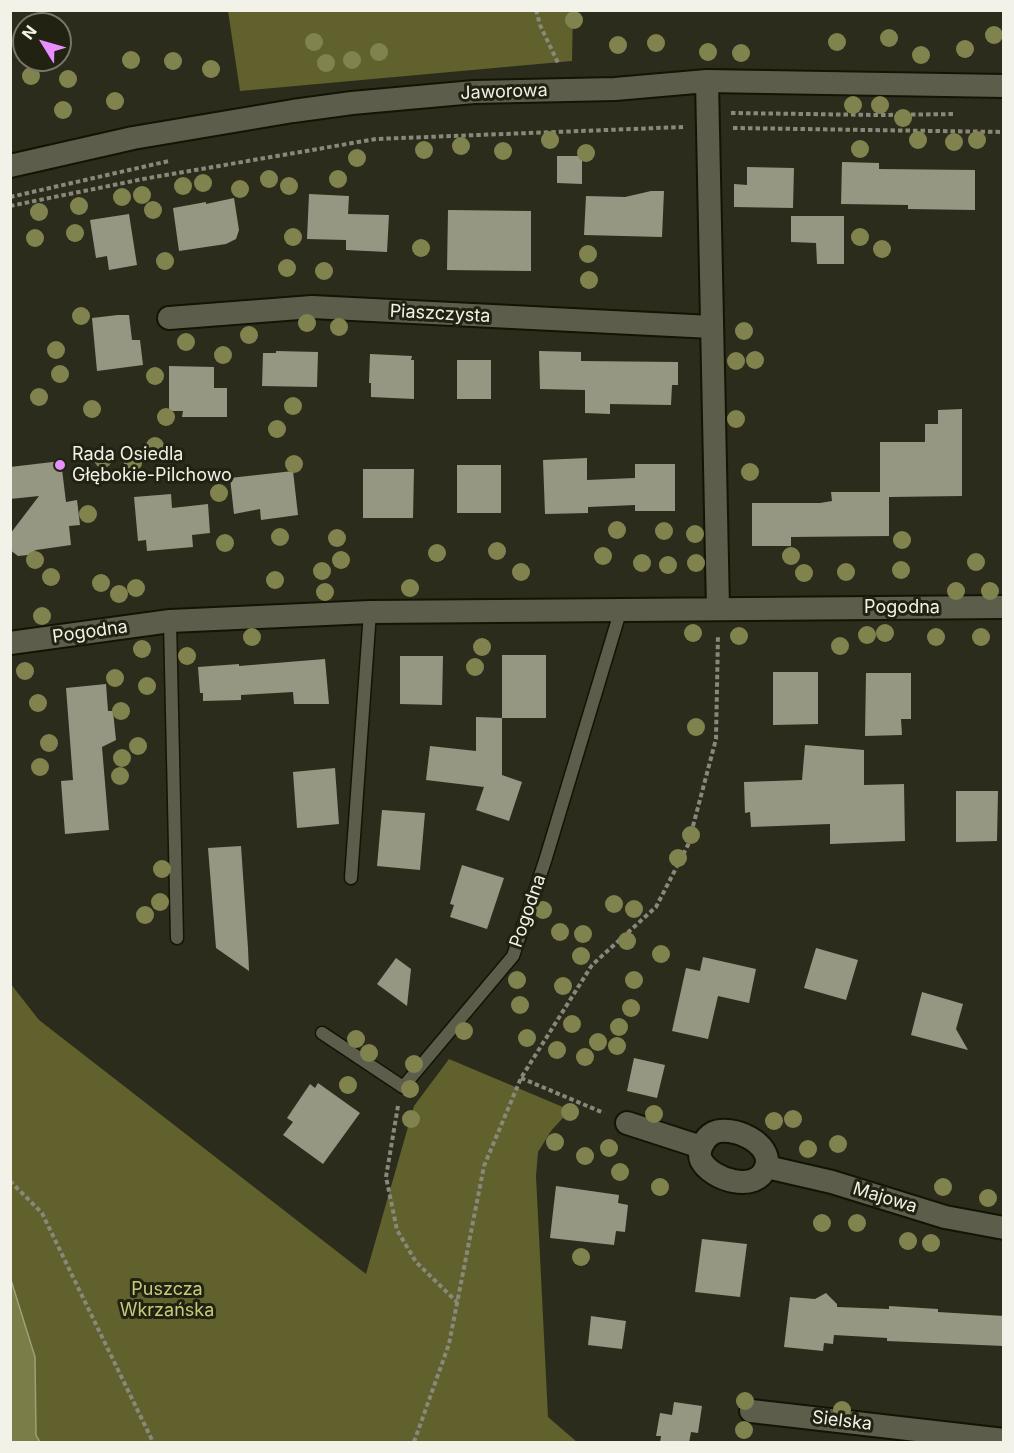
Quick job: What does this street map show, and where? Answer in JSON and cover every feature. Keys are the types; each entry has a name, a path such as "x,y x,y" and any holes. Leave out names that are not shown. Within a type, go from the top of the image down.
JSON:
{"street":[{"name":"Jaworowa","path":"10,166 133,138 283,112 474,92 615,89 707,81 1004,86"},
{"path":"707,81 718,609"},
{"name":"Piaszczysta","path":"168,318 312,307 712,327"},
{"name":"Pogodna","path":"10,643 170,621 370,612 1004,607"},
{"path":"627,1123 701,1147"},
{"path":"733,1132 761,1146 766,1153 766,1167 762,1176 755,1180 735,1181 712,1172 705,1166 700,1158 701,1147 705,1139 714,1133 733,1132"},
{"name":"Majowa","path":"766,1167 832,1182 945,1217 1004,1228"},
{"name":"Sielska","path":"751,1411 1004,1440"}],"lane":[{"name":"Pogodna","path":"403,1087 513,956 545,861 621,609"},
{"path":"351,878 370,612"},
{"path":"170,621 177,938"},
{"path":"322,1033 403,1087"}],"path":[{"path":"536,10 540,25 560,67"},
{"path":"708,112 956,114"},
{"path":"10,206 143,179 376,139 682,127"},
{"path":"10,196 174,160"},
{"path":"414,1443 449,1344 484,1167 521,1078 592,965 656,907 688,844 716,739 718,609"},
{"path":"521,1078 627,1123"},
{"path":"403,1087 386,1177 397,1230 416,1263 457,1303"},
{"path":"10,1181 42,1214 153,1443"}],"green space":[{"path":"228,11 573,11 572,61 240,91"},
{"name":"Puszcza Wkrzańska","path":"10,983 39,1020 366,1274 414,1106 449,1059 570,1110 551,1131 538,1152 536,1176 548,1417 577,1442 40,1442 36,1435 35,1356 11,1280"}],"shaded area":[{"path":"11,1280 35,1357 36,1435 40,1442 11,1442"}],"building":[{"path":"557,156 582,156 582,184 557,183"},
{"path":"842,162 879,163 879,169 975,170 975,210 908,209 908,205 841,204"},
{"path":"747,167 794,168 793,208 734,207 734,184 747,185"},
{"path":"651,191 664,191 662,237 584,235 586,196 625,197"},
{"path":"309,194 349,196 348,214 389,215 387,252 346,250 346,240 307,239"},
{"path":"234,198 239,230 236,239 226,244 179,251 173,208"},
{"path":"448,210 531,211 531,271 447,270"},
{"path":"129,214 137,265 109,270 107,256 96,258 90,220"},
{"path":"791,216 844,216 844,264 817,264 816,243 791,242"},
{"path":"129,315 132,340 140,340 143,365 97,371 92,318"},
{"path":"276,351 318,352 317,387 262,386 263,353 276,353"},
{"path":"539,351 581,352 581,361 678,362 678,385 672,385 671,405 610,404 610,414 585,413 585,390 540,389"},
{"path":"370,354 412,356 411,360 414,360 414,399 371,397"},
{"path":"457,360 491,360 491,399 457,399"},
{"path":"169,366 214,367 214,388 227,388 227,417 182,417 183,411 169,411"},
{"path":"962,409 962,496 889,497 889,536 791,537 791,546 752,546 752,503 820,503 832,501 831,492 880,492 880,442 925,442 925,424 938,424 938,410"},
{"path":"587,458 587,480 635,478 635,464 675,464 675,511 635,511 635,505 588,507 588,513 545,514 543,460"},
{"path":"61,461 66,502 77,500 80,525 69,526 71,545 36,550 28,555 18,556 10,550 10,534 39,496 10,499 10,467"},
{"path":"457,465 501,465 501,513 457,513"},
{"path":"363,469 414,469 413,518 363,518"},
{"path":"293,471 298,515 261,520 260,509 234,514 230,478"},
{"path":"171,494 172,508 208,504 210,533 192,535 193,547 147,551 146,540 138,541 134,497"},
{"path":"502,655 546,655 546,718 502,718"},
{"path":"400,656 443,656 442,705 400,704"},
{"path":"325,659 329,704 294,704 293,692 241,695 241,700 203,701 203,693 200,693 198,667"},
{"path":"773,672 818,672 818,724 773,725"},
{"path":"866,673 911,673 911,719 901,719 902,735 865,736"},
{"path":"106,684 108,711 113,711 116,740 102,747 109,830 65,834 61,781 73,780 66,688"},
{"path":"476,717 502,718 502,775 522,782 509,821 476,810 484,787 426,780 430,746 476,751"},
{"path":"805,745 864,750 864,785 904,784 905,841 830,844 830,824 751,827 750,812 745,813 744,782 802,780"},
{"path":"335,768 339,824 297,828 293,772"},
{"path":"956,791 998,791 997,841 956,842"},
{"path":"382,810 425,813 420,870 377,866"},
{"path":"241,846 249,971 216,948 208,848"},
{"path":"462,865 504,878 487,929 450,917 454,905 450,904"},
{"path":"816,948 858,960 846,1000 804,988"},
{"path":"703,957 756,969 749,1003 718,996 708,1039 672,1031 686,968 700,971"},
{"path":"396,958 411,969 407,1006 377,984"},
{"path":"922,992 963,1004 956,1029 968,1050 911,1035"},
{"path":"634,1058 665,1065 657,1098 627,1091"},
{"path":"318,1083 360,1113 323,1164 283,1135 293,1122 287,1118 310,1084 315,1088"},
{"path":"556,1186 619,1195 618,1203 628,1205 625,1232 616,1231 614,1245 550,1238"},
{"path":"702,1239 747,1244 740,1297 695,1292"},
{"path":"826,1293 837,1304 837,1307 889,1309 889,1306 1004,1316 1004,1346 887,1341 887,1338 834,1335 833,1344 824,1343 823,1351 784,1347 790,1297 815,1299"},
{"path":"591,1316 626,1321 622,1349 588,1345"},
{"path":"674,1402 702,1406 698,1433 691,1432 689,1443 660,1443 661,1436 656,1436 660,1413 672,1415"}],"place":[{"name":"Rada Osiedla Głębokie-Pilchowo","path":"60,465"}]}
